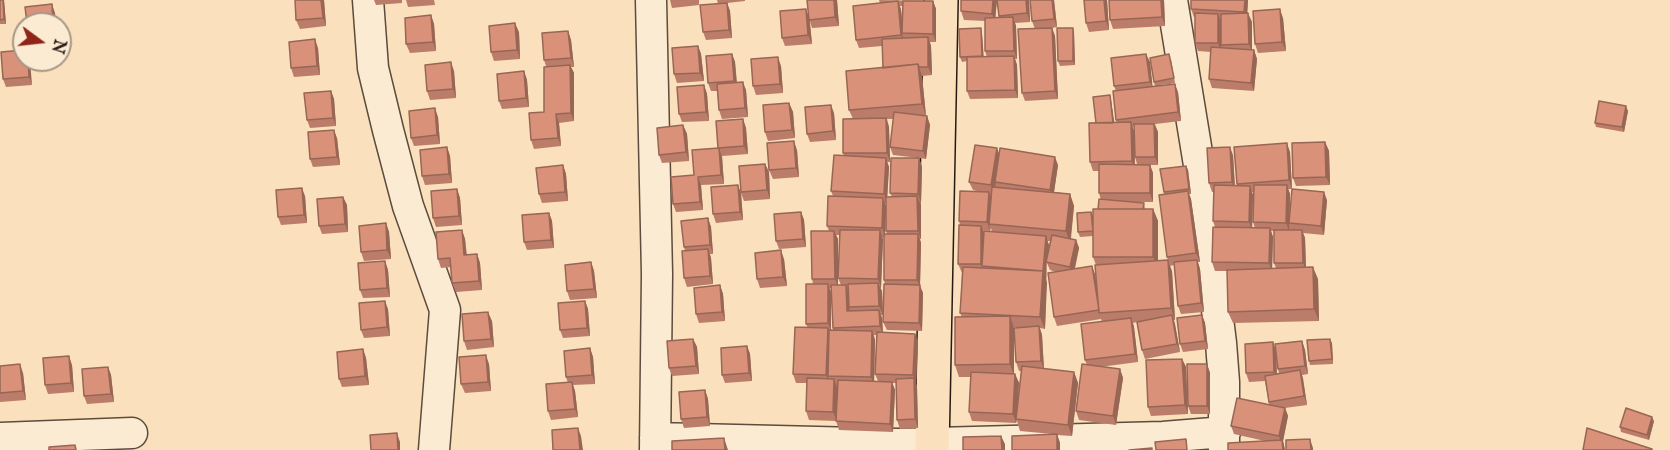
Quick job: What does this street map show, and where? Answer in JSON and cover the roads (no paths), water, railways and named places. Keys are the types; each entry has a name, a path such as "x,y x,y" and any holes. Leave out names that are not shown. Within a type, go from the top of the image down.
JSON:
{"main road":[{"path":"932,446 941,0"}],"street":[{"path":"368,0 373,68 385,120 408,206 445,310 434,450"},
{"path":"651,0 657,274 655,444 932,446 1163,437 1224,441 1221,343 1200,171 1172,0"},
{"path":"0,438 132,432"}]}
